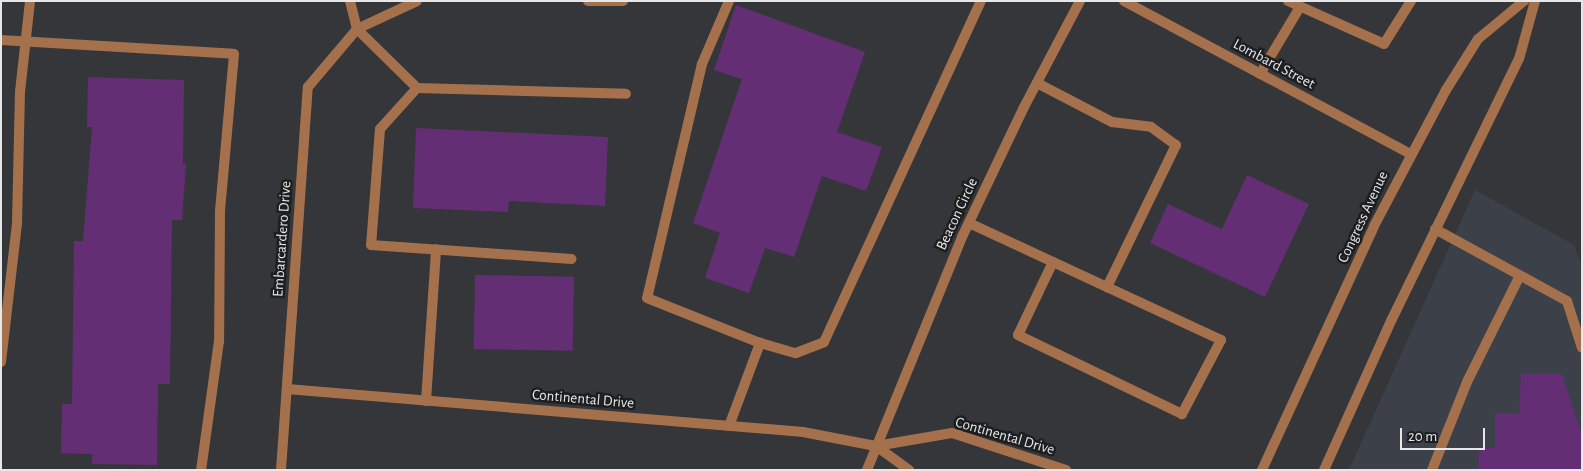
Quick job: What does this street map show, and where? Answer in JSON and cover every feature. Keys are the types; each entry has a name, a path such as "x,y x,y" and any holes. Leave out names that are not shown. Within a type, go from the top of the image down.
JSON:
{"street":[{"path":"1,362 17,223 20,92 30,1"},
{"path":"350,1 357,29 417,88 626,94"},
{"path":"357,29 417,1"},
{"path":"588,1 623,1"},
{"path":"729,1 702,64 647,298 760,343 796,353 824,342 981,1"},
{"name":"Beacon Circle","path":"866,470 969,223 1037,83 1080,1"},
{"name":"Lombard Street","path":"1124,1 1410,154"},
{"path":"1288,1 1384,44 1411,1"},
{"name":"Congress Avenue","path":"1262,470 1374,226 1410,154 1478,39 1524,1"},
{"path":"1324,470 1340,429 1435,229 1519,59 1535,1"},
{"path":"1260,74 1300,7"},
{"name":"Embarcardero Drive","path":"282,470 308,87 357,29"},
{"path":"1,40 234,54 220,212 219,341 201,470"},
{"path":"1037,83 1112,122 1150,127 1176,145 1107,287"},
{"path":"417,88 380,129 371,245 572,259"},
{"path":"969,223 1054,262 1222,340 1182,414 1018,336 1054,262"},
{"path":"1435,229 1567,301 1582,348"},
{"path":"426,401 436,250"},
{"path":"1432,470 1468,382 1520,275"},
{"path":"729,426 760,343"},
{"name":"Continental Drive","path":"287,389 803,432 876,446 952,433 1066,470"},
{"name":"Continental Drive","path":"876,446 909,470"}],"shaded area":[{"path":"1475,190 1574,245 1582,267 1582,470 1349,470"}],"building":[{"path":"736,5 865,52 837,132 882,147 866,191 822,176 794,257 765,248 749,293 705,278 720,233 693,223 742,79 714,70"},
{"path":"88,77 184,80 183,164 186,164 182,220 172,220 170,384 158,384 157,465 92,464 92,454 61,453 62,404 72,404 74,241 83,241 92,127 87,127"},
{"path":"416,128 608,137 605,206 509,201 508,212 413,208"},
{"path":"1247,175 1309,204 1265,297 1150,243 1168,204 1222,229"},
{"path":"475,275 574,277 573,351 474,349"},
{"path":"1521,373 1562,374 1582,436 1582,470 1478,470 1479,448 1495,448 1495,413 1519,413"}]}
